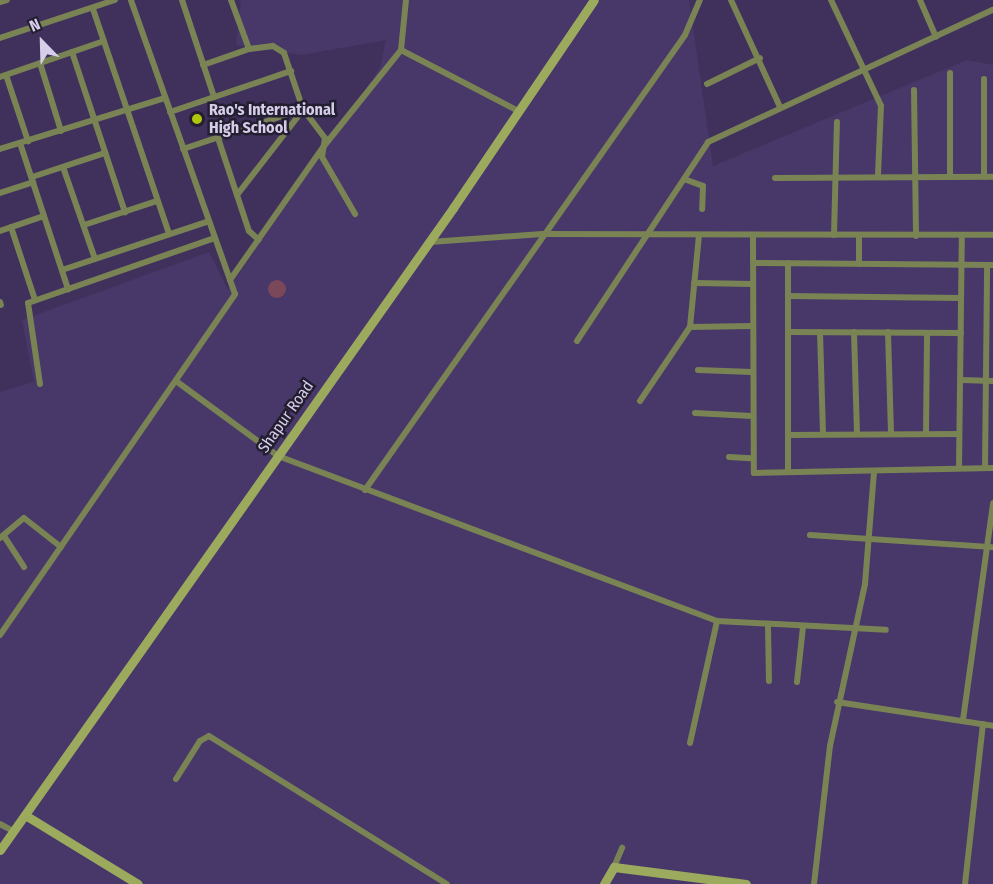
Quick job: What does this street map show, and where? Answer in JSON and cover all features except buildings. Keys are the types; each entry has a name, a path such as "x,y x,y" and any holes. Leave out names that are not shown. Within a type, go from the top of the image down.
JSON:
{"street":[{"path":"0,2 7,0"},
{"path":"0,38 116,0"},
{"path":"0,635 235,294 131,0"},
{"path":"182,0 214,97"},
{"path":"231,0 249,49"},
{"path":"230,280 324,146 401,50 406,0"},
{"name":"Shapur Road","path":"0,850 278,456 594,0"},
{"path":"366,490 542,234 685,34 700,0"},
{"path":"731,0 760,58 780,107"},
{"path":"831,0 881,106 878,176"},
{"path":"920,0 936,37"},
{"path":"93,9 169,234"},
{"path":"577,341 708,142 993,10"},
{"path":"28,141 3,76 104,41"},
{"path":"203,65 249,49 273,46 284,53 303,109 325,138 322,157 355,214"},
{"path":"401,50 518,111"},
{"path":"72,52 125,212"},
{"path":"707,84 760,58"},
{"path":"40,63 61,131"},
{"path":"170,112 291,71"},
{"path":"950,73 950,177"},
{"path":"984,79 984,177"},
{"path":"914,90 916,236"},
{"path":"0,149 165,98"},
{"path":"183,149 303,109"},
{"path":"237,195 303,109"},
{"path":"834,235 837,122"},
{"path":"218,138 249,231 259,240"},
{"path":"20,143 68,289"},
{"path":"0,193 63,167 105,153"},
{"path":"63,167 95,259"},
{"path":"776,178 993,177"},
{"path":"684,179 703,186 702,209"},
{"path":"84,225 158,201"},
{"path":"0,231 44,216"},
{"path":"62,270 209,221"},
{"path":"11,227 35,300"},
{"path":"426,242 542,234 993,235"},
{"path":"640,401 690,327 699,235"},
{"path":"753,235 752,469 758,474 993,468"},
{"path":"859,236 859,264"},
{"path":"959,468 962,380 962,236"},
{"path":"40,384 28,303 215,238"},
{"path":"753,263 990,265 991,381 985,468"},
{"path":"788,263 788,472"},
{"path":"694,284 753,284"},
{"path":"788,296 961,298"},
{"path":"690,327 753,326"},
{"path":"789,332 961,333"},
{"path":"820,332 823,434"},
{"path":"854,332 856,434"},
{"path":"888,332 891,433"},
{"path":"926,433 927,333"},
{"path":"698,370 753,372"},
{"path":"962,380 991,381"},
{"path":"176,381 278,456 717,621 768,626 886,630"},
{"path":"695,413 752,416"},
{"path":"788,435 959,434"},
{"path":"729,457 751,458"},
{"path":"814,884 837,702 865,584 874,471"},
{"path":"963,720 990,547 993,503"},
{"path":"24,567 2,537 24,518 61,547"},
{"path":"810,535 869,541 990,547"},
{"path":"690,743 717,621"},
{"path":"768,626 769,681"},
{"path":"797,682 803,627"},
{"path":"837,702 993,726"},
{"path":"965,884 983,724"},
{"path":"176,779 200,741 209,736 447,884"},
{"path":"25,815 138,884"},
{"path":"0,824 13,831"},
{"path":"604,884 622,849"},
{"path":"614,867 746,884"}],"shaded area":[{"path":"241,0 689,0 713,166 967,60 993,65 993,884 0,884 0,392 34,382 22,320 209,252 228,290 380,68 386,40 301,55 236,45"},
{"path":"277,280 283,283 286,289 283,295 277,298 271,295 268,289 271,283"}],"place":[{"name":"Rao's International High School","path":"197,119"}]}
